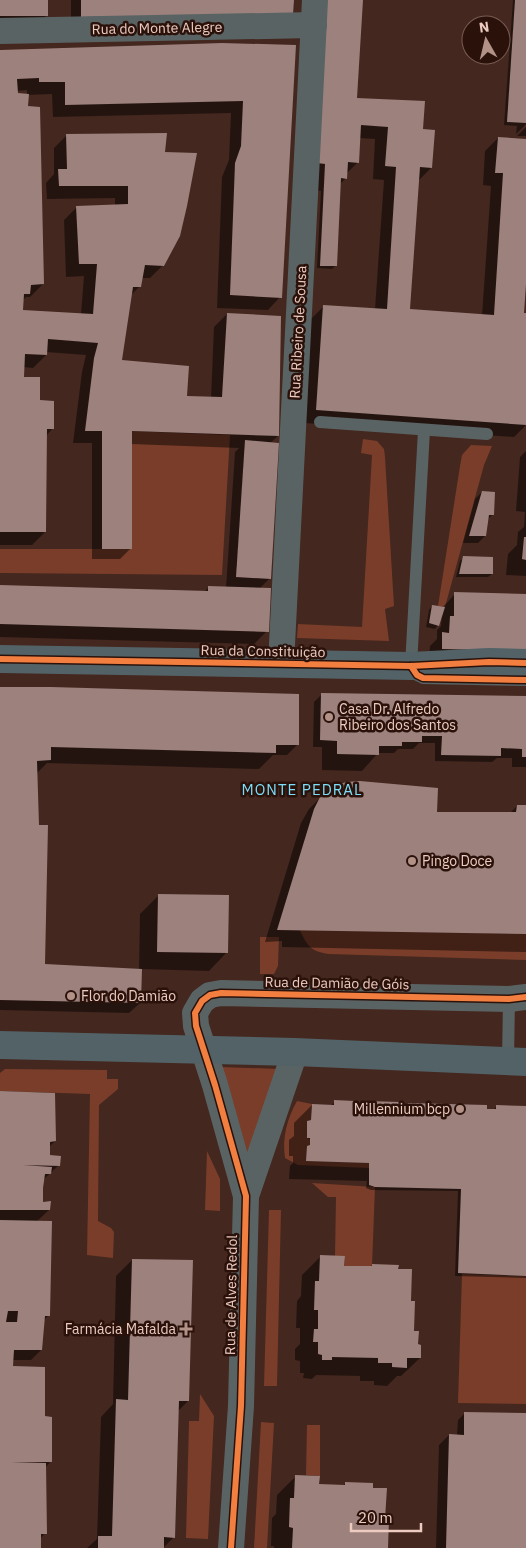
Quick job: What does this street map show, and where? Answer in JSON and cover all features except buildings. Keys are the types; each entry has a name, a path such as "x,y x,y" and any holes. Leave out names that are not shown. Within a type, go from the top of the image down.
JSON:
{"main road":[{"name":"Rua da Constituição","path":"0,659 411,666 489,662 526,663"},
{"path":"0,1045 202,1049 517,1061"}],"street":[{"name":"Rua do Monte Alegre","path":"0,31 314,12"},
{"name":"Rua Ribeiro de Sousa","path":"281,664 314,12"},
{"name":"Rua de Damião de Góis","path":"202,1049 196,1026 196,1009 202,1000 210,995 221,993 517,998"},
{"name":"Rua de Alves Redol","path":"202,1049 215,1085 246,1196 242,1406 231,1548"},
{"name":"Rua de Alves Redol","path":"246,1196 295,1052"}],"lane":[{"path":"320,422 487,434"},
{"path":"424,430 411,666 416,676 423,678 526,680"},
{"path":"517,998 517,1061"}],"shaded area":[{"path":"132,431 230,435 222,575 0,573 0,549 132,549"},
{"path":"363,439 377,441 384,449 394,606 385,609 389,641 297,638 298,624 362,627 372,455 361,453"},
{"path":"471,445 492,446 484,465 445,607 438,606 462,455"},
{"path":"299,929 526,934 526,960 329,954 310,947"},
{"path":"260,937 279,937 278,966 274,974 260,974"},
{"path":"221,1067 280,1069 246,1171"},
{"path":"5,1069 107,1070 107,1079 118,1079 118,1089 99,1105 98,1221 111,1228 114,1232 113,1258 87,1255 90,1094 0,1091 0,1073"},
{"path":"297,1101 312,1104 311,1120 307,1121 307,1138 369,1163 369,1168 298,1165 285,1158 286,1128"},
{"path":"207,1151 220,1179 220,1211 205,1210"},
{"path":"312,1183 375,1187 372,1266 344,1266 345,1256 335,1256 336,1197 328,1197"},
{"path":"269,1210 281,1210 277,1386 264,1386"},
{"path":"462,1274 526,1276 526,1404 458,1403"},
{"path":"200,1394 214,1416 208,1539 186,1538 189,1421 199,1421"},
{"path":"261,1422 274,1423 267,1548 254,1548"},
{"path":"307,1425 320,1425 320,1476 306,1475"}],"cycle path":[{"path":"0,659 411,666 489,662 526,663"},
{"path":"411,666 417,675 423,678 526,680"},
{"path":"231,1548 241,1406 246,1196 215,1085 196,1026 195,1013 202,1001 210,995 221,993 509,999 526,997"}],"place":[{"name":"Casa Dr. Alfredo Ribeiro dos Santos","path":"329,717"},
{"name":"Pingo Doce","path":"412,861"},
{"name":"Flor do Damião","path":"71,996"},
{"name":"Millennium bcp","path":"460,1109"},
{"name":"Farmácia Mafalda","path":"186,1329"}],"district":[{"name":"MONTE PEDRAL","path":"302,790"}]}
